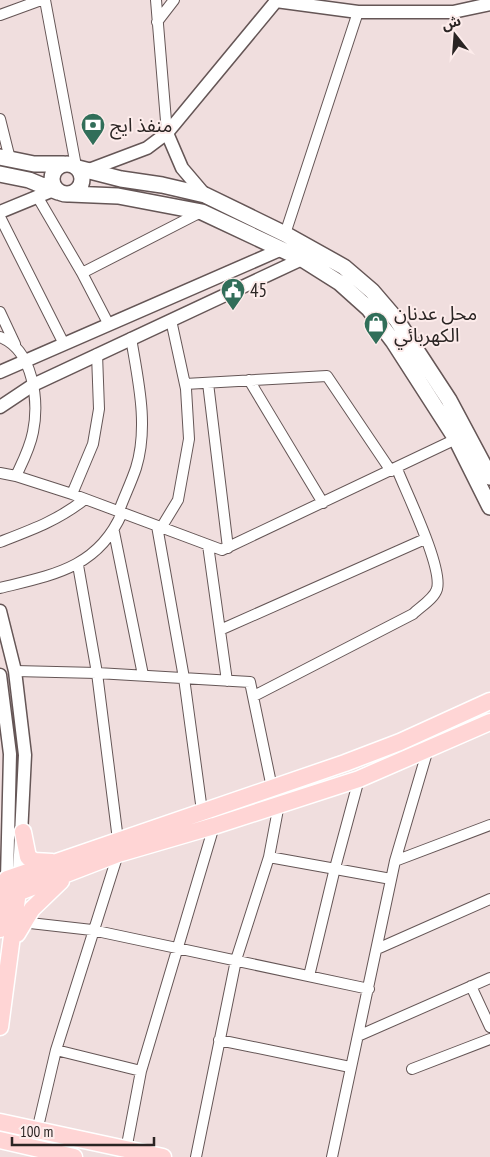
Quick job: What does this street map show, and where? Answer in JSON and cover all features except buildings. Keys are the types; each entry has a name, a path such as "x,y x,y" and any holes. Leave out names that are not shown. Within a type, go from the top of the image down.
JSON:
{"main road":[{"path":"5,158 34,164 77,168"},
{"path":"60,191 52,182 52,176 58,166 77,168 205,194 344,266 385,304 448,400 490,478"},
{"path":"60,191 80,188 82,182 77,168"},
{"path":"0,174 29,180 60,191 118,196 202,212 282,249 340,283 369,309 393,341 456,439 490,507"},
{"path":"0,1027 11,948 19,922 54,886 81,868 118,847 202,811 391,746 490,701"},
{"path":"0,929 8,896 9,878 57,862 214,826 359,779 490,722"},
{"path":"23,832 28,857 34,861 57,862"},
{"path":"8,896 81,868"},
{"path":"8,896 19,922"},
{"path":"0,1122 164,1157"},
{"path":"0,1140 74,1157"}],"street":[{"path":"0,15 41,0"},
{"path":"45,0 77,168 147,148 167,133 276,1 358,12 454,12 490,4"},
{"path":"156,0 167,133 182,168 205,194"},
{"path":"157,22 174,0"},
{"path":"285,234 358,12"},
{"path":"0,119 5,158"},
{"path":"0,212 37,196 60,191"},
{"path":"37,196 82,273 108,323"},
{"path":"82,273 202,212"},
{"path":"0,217 64,344"},
{"path":"0,372 25,363 108,323 282,249"},
{"path":"0,407 33,385 96,354 302,260"},
{"path":"0,312 25,363 33,385 35,408 33,432 27,454 16,476"},
{"path":"171,320 185,384 189,439 178,500 159,527 184,678 202,811"},
{"path":"0,337 17,348"},
{"path":"0,588 37,579 78,565 96,551 114,532 136,467 141,437 142,404 131,338"},
{"path":"72,494 94,444 99,409 96,354"},
{"path":"185,384 327,376 394,470 436,567 437,589 431,598 413,614 254,696"},
{"path":"250,380 323,504"},
{"path":"208,383 228,548"},
{"path":"0,473 16,476 72,494 222,550 323,504 456,439"},
{"path":"0,542 48,524 66,514 85,499"},
{"path":"114,532 143,675"},
{"path":"220,630 425,539"},
{"path":"208,545 227,681"},
{"path":"38,1131 56,1050 118,847 97,672 78,565"},
{"path":"0,611 14,671 25,755 23,832 9,878"},
{"path":"14,671 97,672 250,682 272,788"},
{"path":"0,674 5,754 4,804 9,878"},
{"path":"332,1157 395,861 428,749"},
{"path":"309,976 359,779"},
{"path":"196,1157 236,960 268,857 279,804"},
{"path":"395,861 490,824"},
{"path":"126,1150 141,1071 214,826"},
{"path":"268,857 392,880"},
{"path":"377,949 490,899"},
{"path":"19,922 92,930 368,989"},
{"path":"358,1036 490,978"},
{"path":"470,986 490,1027"},
{"path":"412,1069 490,1039"},
{"path":"219,1040 350,1067"},
{"path":"56,1050 141,1071"}],"place":[{"name":"منفذ ايج","path":"93,146"},
{"name":"45","path":"233,311"},
{"name":"محل عدنان الكهربائي","path":"376,345"}]}
